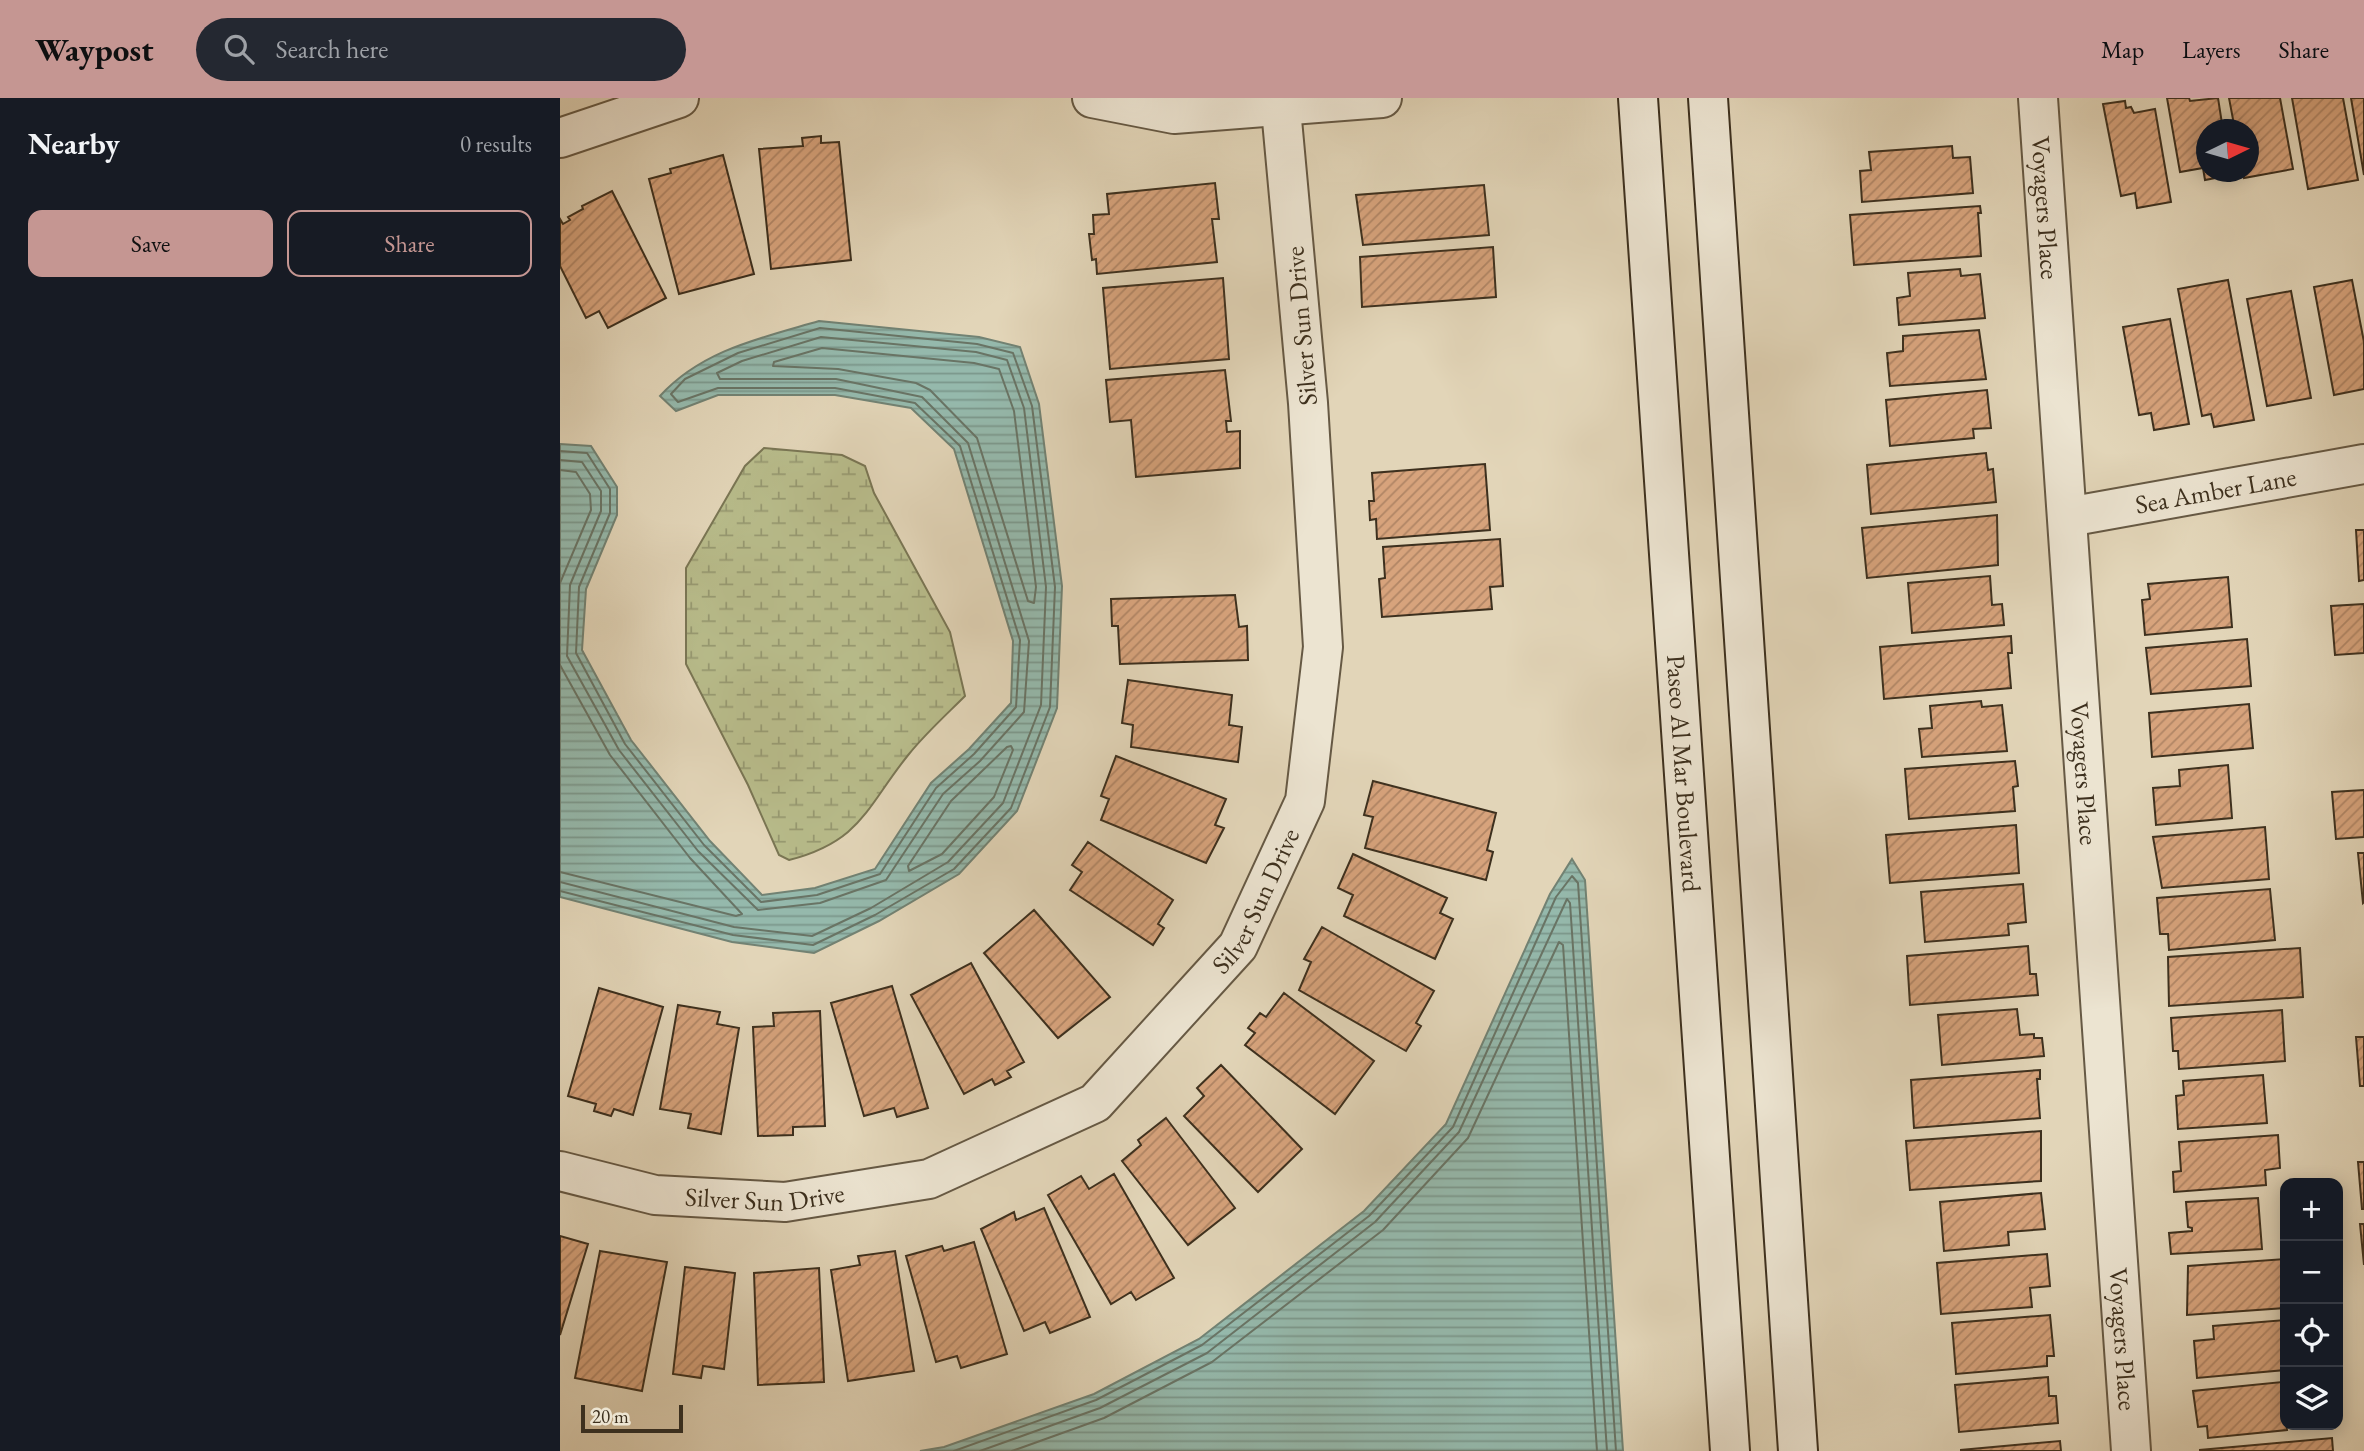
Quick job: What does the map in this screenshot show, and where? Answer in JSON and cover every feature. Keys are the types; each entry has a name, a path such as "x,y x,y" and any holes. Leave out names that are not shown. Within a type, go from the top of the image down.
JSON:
{"street":[{"path":"560,138 679,98"},
{"path":"1092,98 1174,114 1280,101 1382,98"},
{"name":"Paseo Al Mar Boulevard","path":"1638,98 1730,1451"},
{"path":"1708,98 1798,1451"},
{"name":"Voyagers Place","path":"2038,98 2131,1451"},
{"name":"Silver Sun Drive","path":"560,1171 655,1195 785,1202 929,1179 1095,1103 1238,946 1305,802 1323,647 1308,403 1280,101"},
{"name":"Sea Amber Lane","path":"2068,517 2364,464"}],"green space":[{"path":"764,448 842,455 865,466 874,493 950,632 965,696 916,746 848,832 832,843 789,860 779,855 748,785 686,664 686,568 745,466"}],"water":[{"path":"819,321 979,337 1020,347 1039,404 1062,586 1057,708 1017,811 959,874 879,921 814,953 732,942 560,897 560,444 591,446 617,487 617,515 586,589 582,650 631,740 710,841 762,895 815,888 875,869 931,783 969,749 1011,703 1013,641 954,449 911,408 835,395 718,395 676,411 660,396 694,367 713,357 754,340"},
{"path":"1572,859 1585,880 1623,1451 920,1451 944,1447 1094,1394 1199,1339 1364,1211 1446,1124 1550,894"}],"building":[{"path":"2167,98 2189,98 2190,101 2218,98 2221,119 2196,119 2196,169 2180,172"},
{"path":"2229,98 2280,98 2293,169 2259,175 2259,119 2233,119"},
{"path":"2292,98 2343,98 2358,180 2308,189"},
{"path":"2351,98 2364,98 2364,175"},
{"path":"2125,101 2126,108 2131,107 2134,113 2155,109 2171,202 2137,208 2135,193 2121,196 2103,104"},
{"path":"821,136 821,143 839,142 851,260 771,269 759,149 803,146 802,138"},
{"path":"1952,146 1953,158 1970,157 1973,193 1862,202 1860,171 1871,170 1869,152"},
{"path":"723,155 754,274 679,294 649,179 671,173 670,169"},
{"path":"1215,183 1219,219 1212,219 1217,262 1097,274 1096,259 1092,260 1089,234 1094,234 1093,215 1109,214 1107,194"},
{"path":"1484,185 1489,235 1363,245 1356,195"},
{"path":"612,191 666,298 608,328 599,311 586,318 560,266 560,219 563,224 570,220 568,217 583,209 582,206"},
{"path":"1980,206 1981,213 1978,213 1981,256 1854,265 1850,215"},
{"path":"1493,247 1496,297 1362,307 1360,257"},
{"path":"1960,269 1961,276 1980,274 1985,318 1899,325 1897,298 1910,296 1908,273"},
{"path":"1223,278 1229,359 1110,369 1103,288"},
{"path":"2228,280 2254,420 2214,427 2211,414 2202,416 2178,289"},
{"path":"2352,280 2364,342 2364,389 2334,395 2314,287"},
{"path":"2291,291 2311,398 2267,406 2247,299"},
{"path":"2170,319 2189,424 2154,430 2151,413 2139,415 2123,327"},
{"path":"1979,330 1986,379 1890,386 1887,353 1903,351 1903,336"},
{"path":"1225,370 1231,421 1226,421 1227,432 1240,431 1240,468 1136,477 1131,420 1110,422 1106,380"},
{"path":"1987,390 1991,428 1973,429 1974,438 1890,446 1886,400"},
{"path":"1986,453 1988,470 1993,469 1996,502 1871,514 1867,465"},
{"path":"1485,464 1490,530 1377,539 1376,519 1370,520 1369,501 1374,501 1372,473"},
{"path":"1997,515 1998,565 1867,578 1862,528"},
{"path":"2356,530 2364,530 2364,580 2359,581"},
{"path":"1500,539 1503,586 1490,587 1492,609 1382,617 1379,579 1385,578 1383,547"},
{"path":"1990,576 1992,605 2002,604 2004,625 1912,633 1908,583"},
{"path":"2228,577 2232,627 2145,635 2142,600 2150,599 2148,584"},
{"path":"1235,595 1239,627 1247,626 1248,660 1120,664 1118,626 1112,626 1111,599"},
{"path":"2364,604 2364,653 2335,655 2331,606"},
{"path":"2011,636 2012,653 2008,653 2011,688 1884,699 1880,647"},
{"path":"2247,639 2251,686 2151,694 2146,648"},
{"path":"1128,680 1232,695 1229,725 1242,727 1238,762 1131,747 1133,725 1122,723"},
{"path":"1981,701 1982,707 2002,705 2007,751 1922,757 1919,729 1932,728 1930,706"},
{"path":"2249,704 2253,748 2152,757 2149,713"},
{"path":"1116,756 1226,799 1215,825 1224,828 1206,863 1101,820 1109,799 1101,796"},
{"path":"2015,761 2018,786 2013,787 2015,811 1909,819 1905,769"},
{"path":"2228,765 2232,818 2156,825 2153,788 2180,786 2179,770"},
{"path":"1373,781 1496,813 1487,850 1493,852 1486,880 1365,848 1373,817 1364,815"},
{"path":"2364,790 2364,837 2336,839 2332,792"},
{"path":"2016,825 2019,873 1890,883 1886,835"},
{"path":"2265,827 2269,879 2162,888 2153,837"},
{"path":"1088,842 1173,900 1158,924 1164,928 1153,945 1070,890 1082,872 1072,865"},
{"path":"2358,853 2364,853 2363,903"},
{"path":"1353,854 1447,898 1440,913 1453,919 1435,959 1344,916 1353,895 1338,888"},
{"path":"2023,884 2026,922 2008,924 2009,935 1925,942 1921,892"},
{"path":"2270,889 2275,940 2169,950 2168,934 2160,934 2157,898"},
{"path":"1034,910 1110,997 1058,1038 984,953"},
{"path":"1322,927 1434,991 1416,1023 1421,1026 1406,1051 1299,990 1311,962 1304,959"},
{"path":"2028,946 2030,974 2036,974 2038,995 1910,1005 1907,956"},
{"path":"2300,948 2303,997 2169,1006 2168,957"},
{"path":"971,963 1024,1062 1007,1071 1011,1077 995,1085 992,1079 964,1094 911,995"},
{"path":"892,986 928,1108 897,1117 894,1108 864,1116 831,1003"},
{"path":"599,988 663,1007 633,1115 614,1109 611,1116 594,1111 596,1104 568,1096"},
{"path":"1284,993 1374,1061 1335,1114 1245,1045 1255,1033 1248,1028 1260,1013 1266,1017"},
{"path":"678,1005 720,1012 717,1024 739,1028 721,1134 688,1128 691,1114 660,1109"},
{"path":"2017,1009 2020,1035 2034,1034 2034,1038 2042,1038 2044,1056 1942,1065 1938,1015"},
{"path":"2282,1010 2285,1061 2179,1069 2178,1051 2173,1051 2171,1018"},
{"path":"820,1011 825,1126 793,1127 793,1135 758,1136 753,1027 774,1026 773,1013"},
{"path":"2356,1037 2364,1037 2364,1086 2360,1086"},
{"path":"1221,1065 1302,1149 1258,1192 1184,1116 1204,1096 1197,1088"},
{"path":"2040,1070 2040,1079 2037,1079 2040,1118 1914,1128 1911,1080"},
{"path":"2263,1075 2267,1123 2178,1129 2176,1096 2184,1095 2183,1081"},
{"path":"1166,1118 1235,1208 1188,1245 1122,1161 1141,1145 1138,1140"},
{"path":"2041,1131 2041,1181 1910,1190 1906,1141"},
{"path":"2278,1135 2280,1168 2265,1170 2266,1185 2174,1192 2173,1172 2181,1171 2179,1142"},
{"path":"2358,1162 2364,1162 2364,1209 2362,1209"},
{"path":"1114,1174 1174,1278 1136,1300 1131,1292 1111,1304 1048,1195 1081,1176 1089,1189"},
{"path":"2041,1193 2045,1229 2008,1232 2009,1245 1944,1251 1940,1202"},
{"path":"2258,1198 2262,1249 2171,1254 2169,1233 2192,1231 2192,1228 2188,1227 2186,1202"},
{"path":"1044,1208 1090,1317 1050,1333 1045,1322 1024,1331 981,1229 1014,1212 1016,1220"},
{"path":"2360,1224 2364,1224 2364,1265"},
{"path":"560,1236 588,1244 560,1335"},
{"path":"974,1242 1007,1354 961,1368 957,1356 936,1362 906,1256 942,1246 944,1251"},
{"path":"600,1251 667,1262 642,1391 575,1378"},
{"path":"895,1251 914,1371 848,1381 831,1270 860,1265 858,1256"},
{"path":"2047,1254 2050,1286 2030,1288 2032,1307 1941,1314 1937,1263"},
{"path":"2280,1259 2280,1308 2187,1315 2188,1266"},
{"path":"685,1267 735,1273 724,1369 703,1366 701,1378 673,1374"},
{"path":"819,1268 824,1382 758,1385 754,1273"},
{"path":"2050,1315 2054,1356 2047,1356 2047,1366 1956,1374 1952,1323"},
{"path":"2280,1320 2280,1370 2197,1378 2194,1341 2214,1339 2213,1326"},
{"path":"2048,1377 2049,1396 2056,1396 2058,1423 1959,1432 1955,1385"},
{"path":"2280,1382 2280,1430 2287,1430 2208,1438 2207,1426 2198,1427 2193,1391"},
{"path":"2332,1438 2333,1451 2200,1451 2200,1450"},
{"path":"2060,1441 2061,1451 1961,1451 1961,1450"}]}
